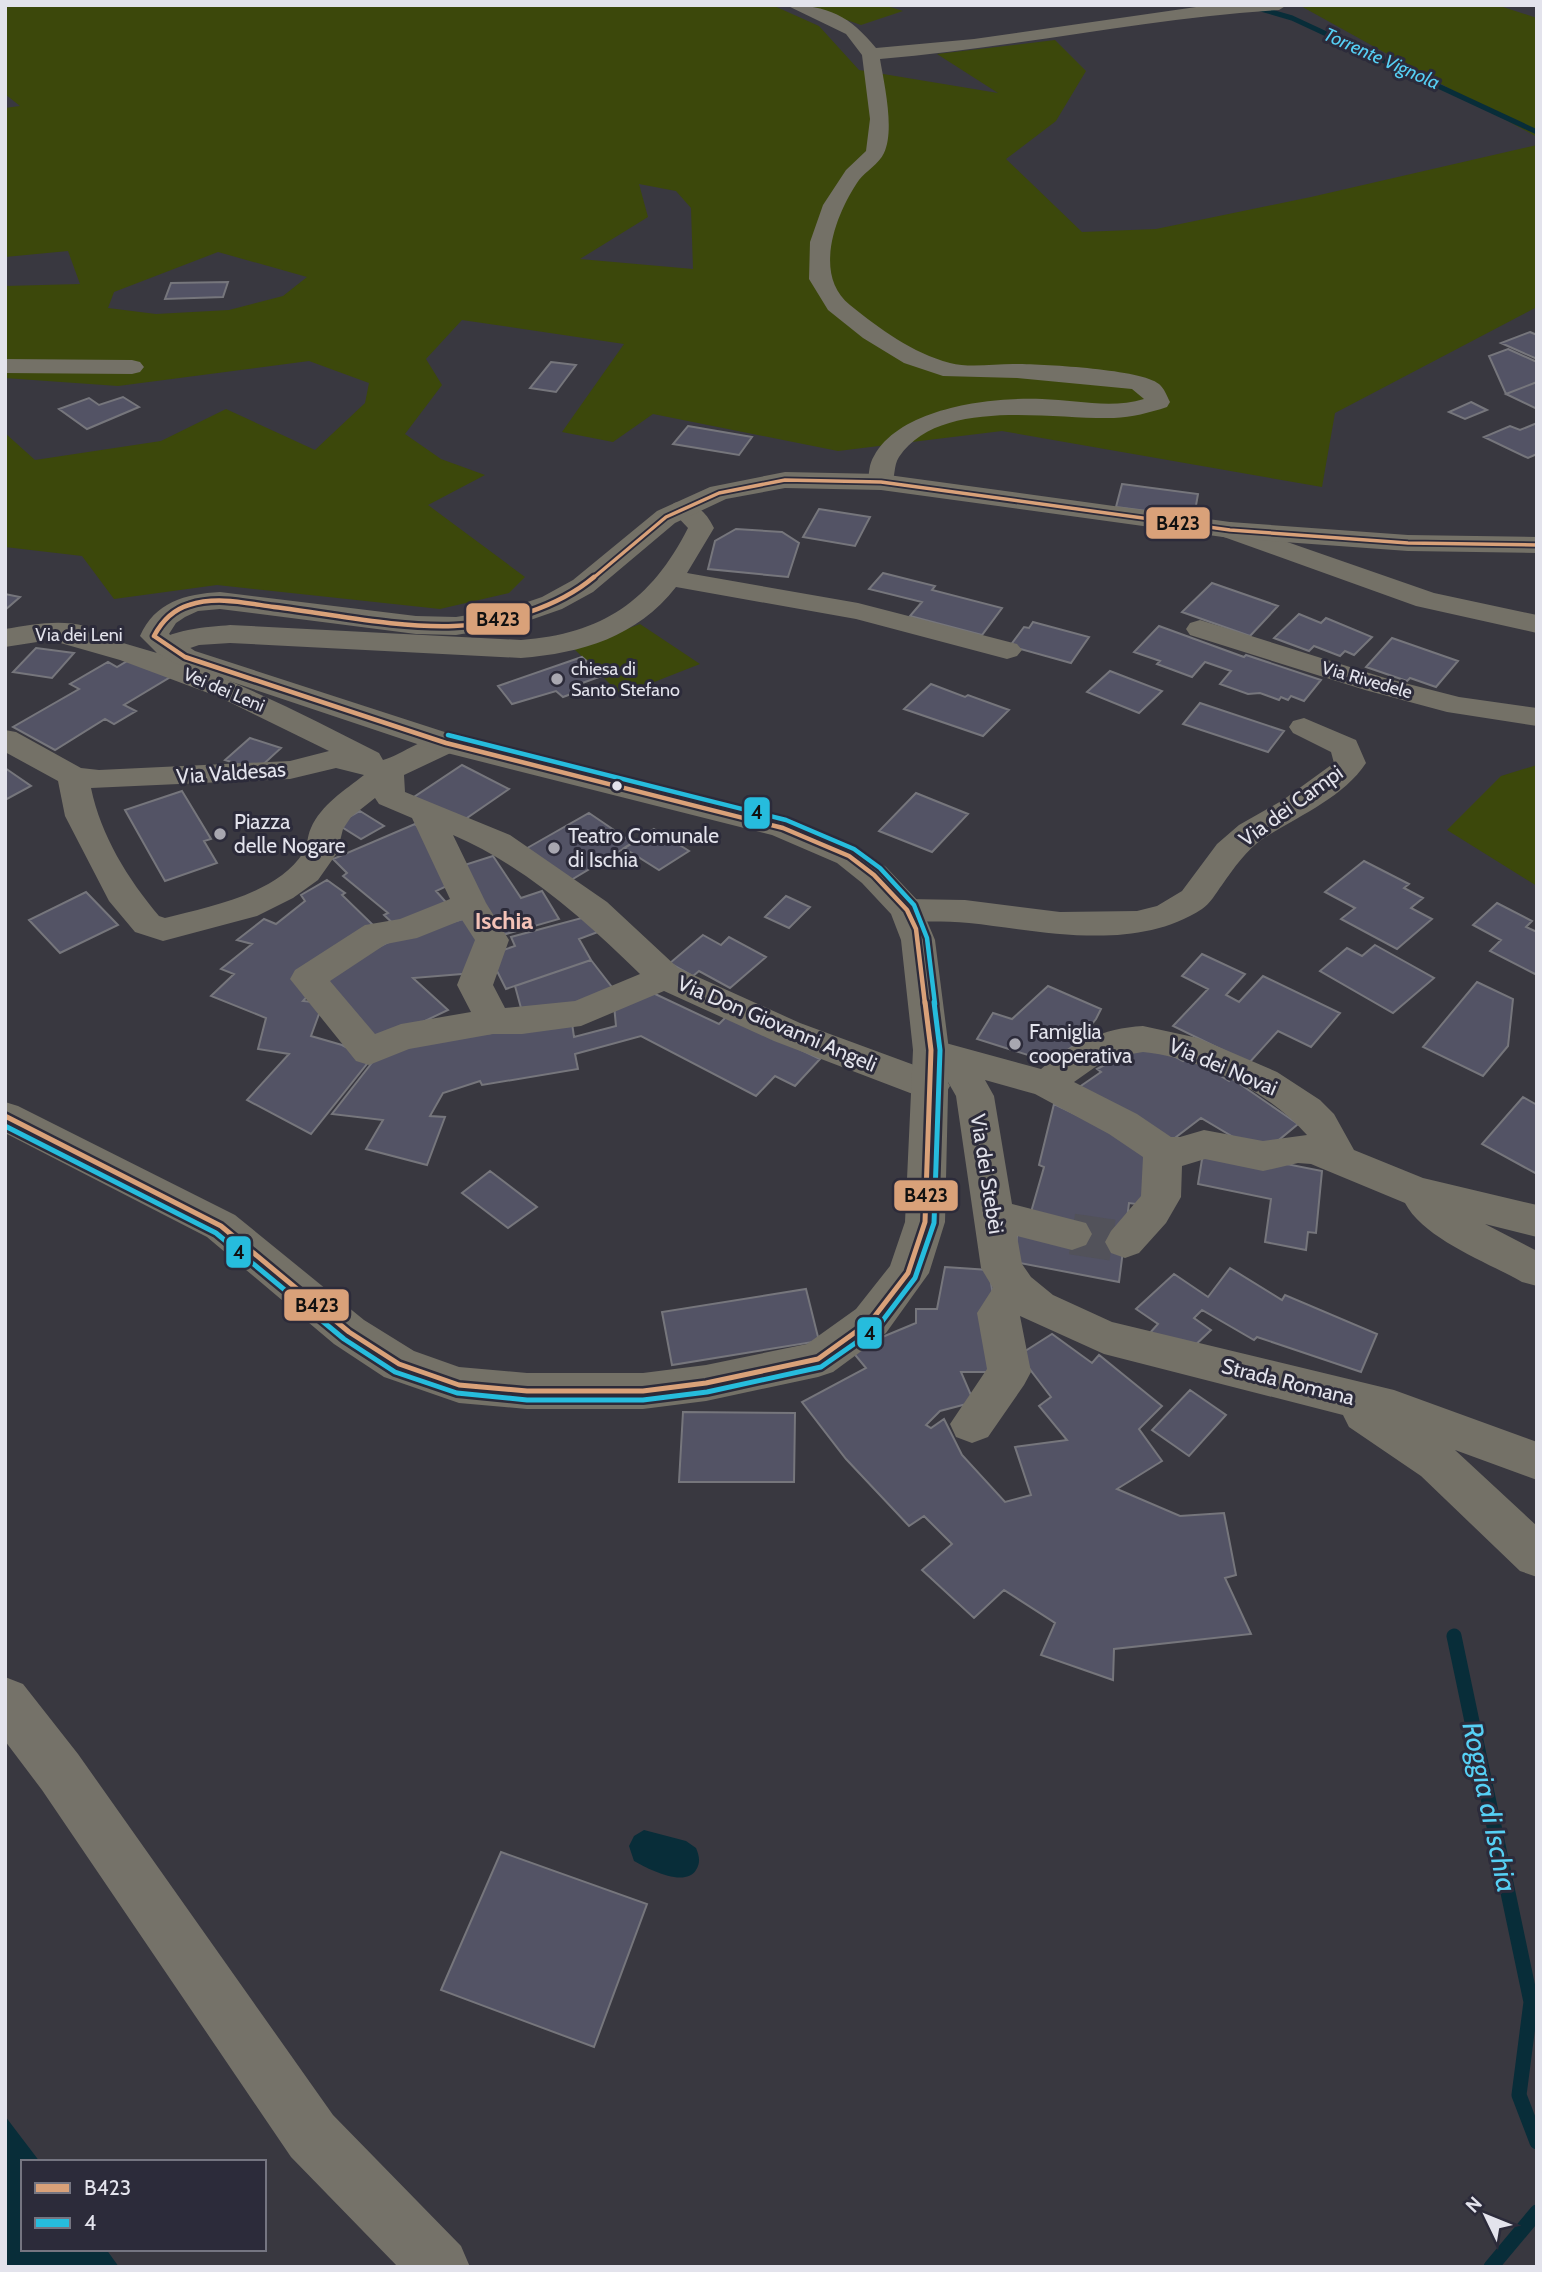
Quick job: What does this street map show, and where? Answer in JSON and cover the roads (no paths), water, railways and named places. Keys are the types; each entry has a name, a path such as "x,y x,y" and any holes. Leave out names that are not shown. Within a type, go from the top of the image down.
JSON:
{"main road":[{"path":"5,1701 60,1772 312,2136 440,2267"}],"street":[{"path":"794,5 833,19 852,30 871,54 879,120 875,152 853,174 833,205 821,243 820,279 836,305 871,333 912,358 930,365 951,371 1017,371 1138,382 1152,390 1158,402 1136,411 1015,406 955,415 920,427 905,436 884,459 881,482"},
{"path":"1173,5 1213,8 1279,5"},
{"path":"871,54 997,42 1213,8"},
{"path":"5,366 132,367"},
{"path":"5,1116 221,1226 349,1332 399,1364 460,1385 527,1391 643,1391 706,1383 818,1359 871,1321 908,1273 925,1222 939,1065 918,940 907,910 874,875 849,856 815,839 783,828 446,743 185,657 160,642 157,625 168,614 206,600 231,600 416,625 456,626 516,617 552,603 583,586 666,517 719,494 760,483 785,480 881,482 1230,530 1408,543 1537,545"},
{"path":"160,642 230,634 521,649 553,647 606,632 646,605 669,578 701,528 696,518 683,509"},
{"path":"1230,530 1426,600 1537,624"},
{"path":"669,578 858,611 1007,650"},
{"name":"Via Rivedele","path":"1200,629 1375,684 1458,706 1537,717"},
{"name":"Via dei Leni","path":"5,638 50,631 160,642"},
{"name":"Vei dei Leni","path":"50,631 104,645 209,682 273,710 388,771"},
{"name":"Via dei Campi","path":"907,910 965,911 1059,923 1137,922 1168,915 1194,899 1229,851 1251,832 1294,807 1346,769 1350,763 1345,747 1304,727"},
{"name":"Via Valdesas","path":"5,739 73,776 99,780 277,771 336,759 388,771"},
{"path":"73,776 81,816 121,893 146,924 156,929 170,929 190,921 245,908 281,890 306,872 321,853 327,828 340,810 388,771 446,743"},
{"name":"Via Don Giovanni Angeli","path":"388,771 390,797 498,842 595,910 665,977 718,1003 786,1032 939,1065 1047,1084 1124,1124 1163,1151"},
{"path":"426,813 469,904 492,940 475,985 493,1021"},
{"path":"469,904 405,930 377,933 308,979 369,1052 401,1037 493,1021 522,1021 581,1013 665,977"},
{"name":"Via dei Novai","path":"1047,1084 1092,1050 1142,1039 1163,1040 1238,1070 1289,1095 1319,1124 1338,1157"},
{"name":"Via dei Stebèi","path":"939,1065 975,1096 1002,1268 1027,1298"},
{"path":"1125,1242 1152,1212 1161,1197 1163,1151 1181,1152 1204,1144 1263,1156 1298,1149 1315,1150 1338,1157 1415,1191 1537,1221"},
{"path":"1415,1191 1444,1221 1537,1270"},
{"path":"993,1215 1072,1234"},
{"path":"972,1424 1009,1372 998,1313 1027,1298"},
{"name":"Strada Romana","path":"1027,1298 1104,1336 1394,1409 1537,1461"},
{"path":"1300,1384 1364,1413 1437,1462 1537,1556"}],"water":[{"path":"644,1830 686,1841 696,1848 699,1864 696,1870 691,1875 675,1877 634,1861 629,1846 634,1836"},
{"path":"5,2116 38,2160 21,2160 21,2251 107,2251 119,2267 5,2267"}],"waterway":[{"name":"Torrente Vignola","path":"1254,7 1292,18 1537,132"},
{"name":"Roggia di Ischia","path":"1454,1636 1531,2002 1519,2095 1537,2142"},
{"name":"Roggia di Ischia","path":"1491,2267 1537,2212"}],"tunnel":[{"path":"1072,1234 1125,1242"}],"place":[{"name":"chiesa di Santo Stefano","path":"557,679"},
{"name":"Piazza delle Nogare","path":"220,834"},
{"name":"Teatro Comunale di Ischia","path":"554,848"},
{"name":"Famiglia cooperativa","path":"1015,1044"}],"district":[{"name":"Ischia","path":"504,921"}]}
